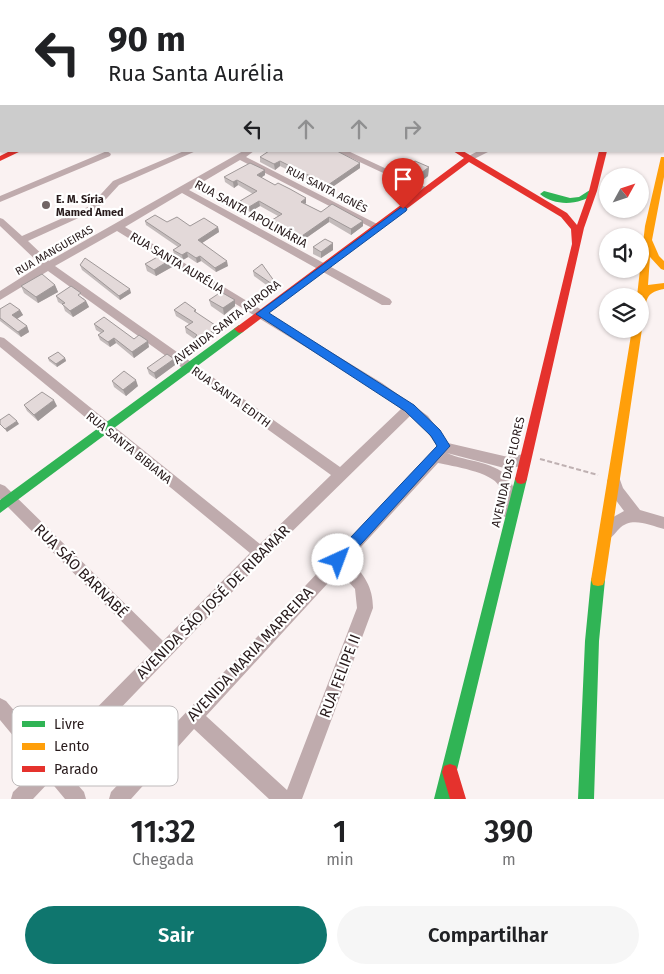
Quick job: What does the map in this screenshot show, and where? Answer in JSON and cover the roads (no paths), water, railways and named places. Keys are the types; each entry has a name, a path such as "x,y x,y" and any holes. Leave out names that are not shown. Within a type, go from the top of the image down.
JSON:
{"main road":[{"path":"0,159 15,152"},
{"path":"463,152 476,154 558,200 571,202 582,200 593,191"},
{"name":"AVENIDA DAS FLORES","path":"442,799 506,542 580,228 593,191 603,152"},
{"path":"476,154 564,215 575,229 576,251"},
{"name":"AVENIDA SANTA AURORA","path":"3,499 106,429 476,154"},
{"path":"644,288 649,226 664,159"},
{"path":"649,226 652,252 664,267"},
{"path":"649,289 664,286"},
{"path":"586,799 592,641 604,537 607,478 635,338"},
{"path":"449,769 458,799"}],"street":[{"path":"20,241 94,208 116,183 190,152"},
{"name":"RUA MANGUEIRAS","path":"0,296 48,266 248,152"},
{"path":"342,152 427,190"},
{"path":"0,199 107,154"},
{"name":"RUA SANTA AGNÊS","path":"240,157 378,228"},
{"name":"RUA SANTA APOLINÁRIA","path":"183,190 386,302"},
{"name":"RUA SANTA EDITH","path":"0,221 48,266 341,475"},
{"name":"RUA SANTA AURÉLIA","path":"118,227 262,314 410,408 435,433 440,452"},
{"name":"RUA SANTA BIBIANA","path":"0,341 260,554"},
{"name":"AVENIDA SÃO JOSÉ DE RIBAMAR","path":"110,706 260,554 410,408"},
{"path":"440,452 508,463 524,460"},
{"path":"440,452 500,476 506,484 508,508 506,542"},
{"name":"AVENIDA MARIA MARREIRA","path":"178,733 440,452"},
{"path":"607,478 636,514"},
{"name":"RUA SÃO BARNABÉ","path":"3,499 162,652"},
{"path":"604,537 613,522 636,514 664,523"},
{"name":"RUA FELIPE II","path":"293,799 365,608 366,594 362,583 338,560"},
{"path":"0,707 12,721"},
{"path":"193,716 283,799"},
{"name":"AVENIDA SÃO JOSÉ DE RIBAMAR","path":"20,799 33,786"},
{"path":"66,786 77,799"},
{"name":"AVENIDA MARIA MARREIRA","path":"118,799 130,786"}],"place":[{"name":"E. M. Síria Mamed Amed","path":"46,205"}]}
